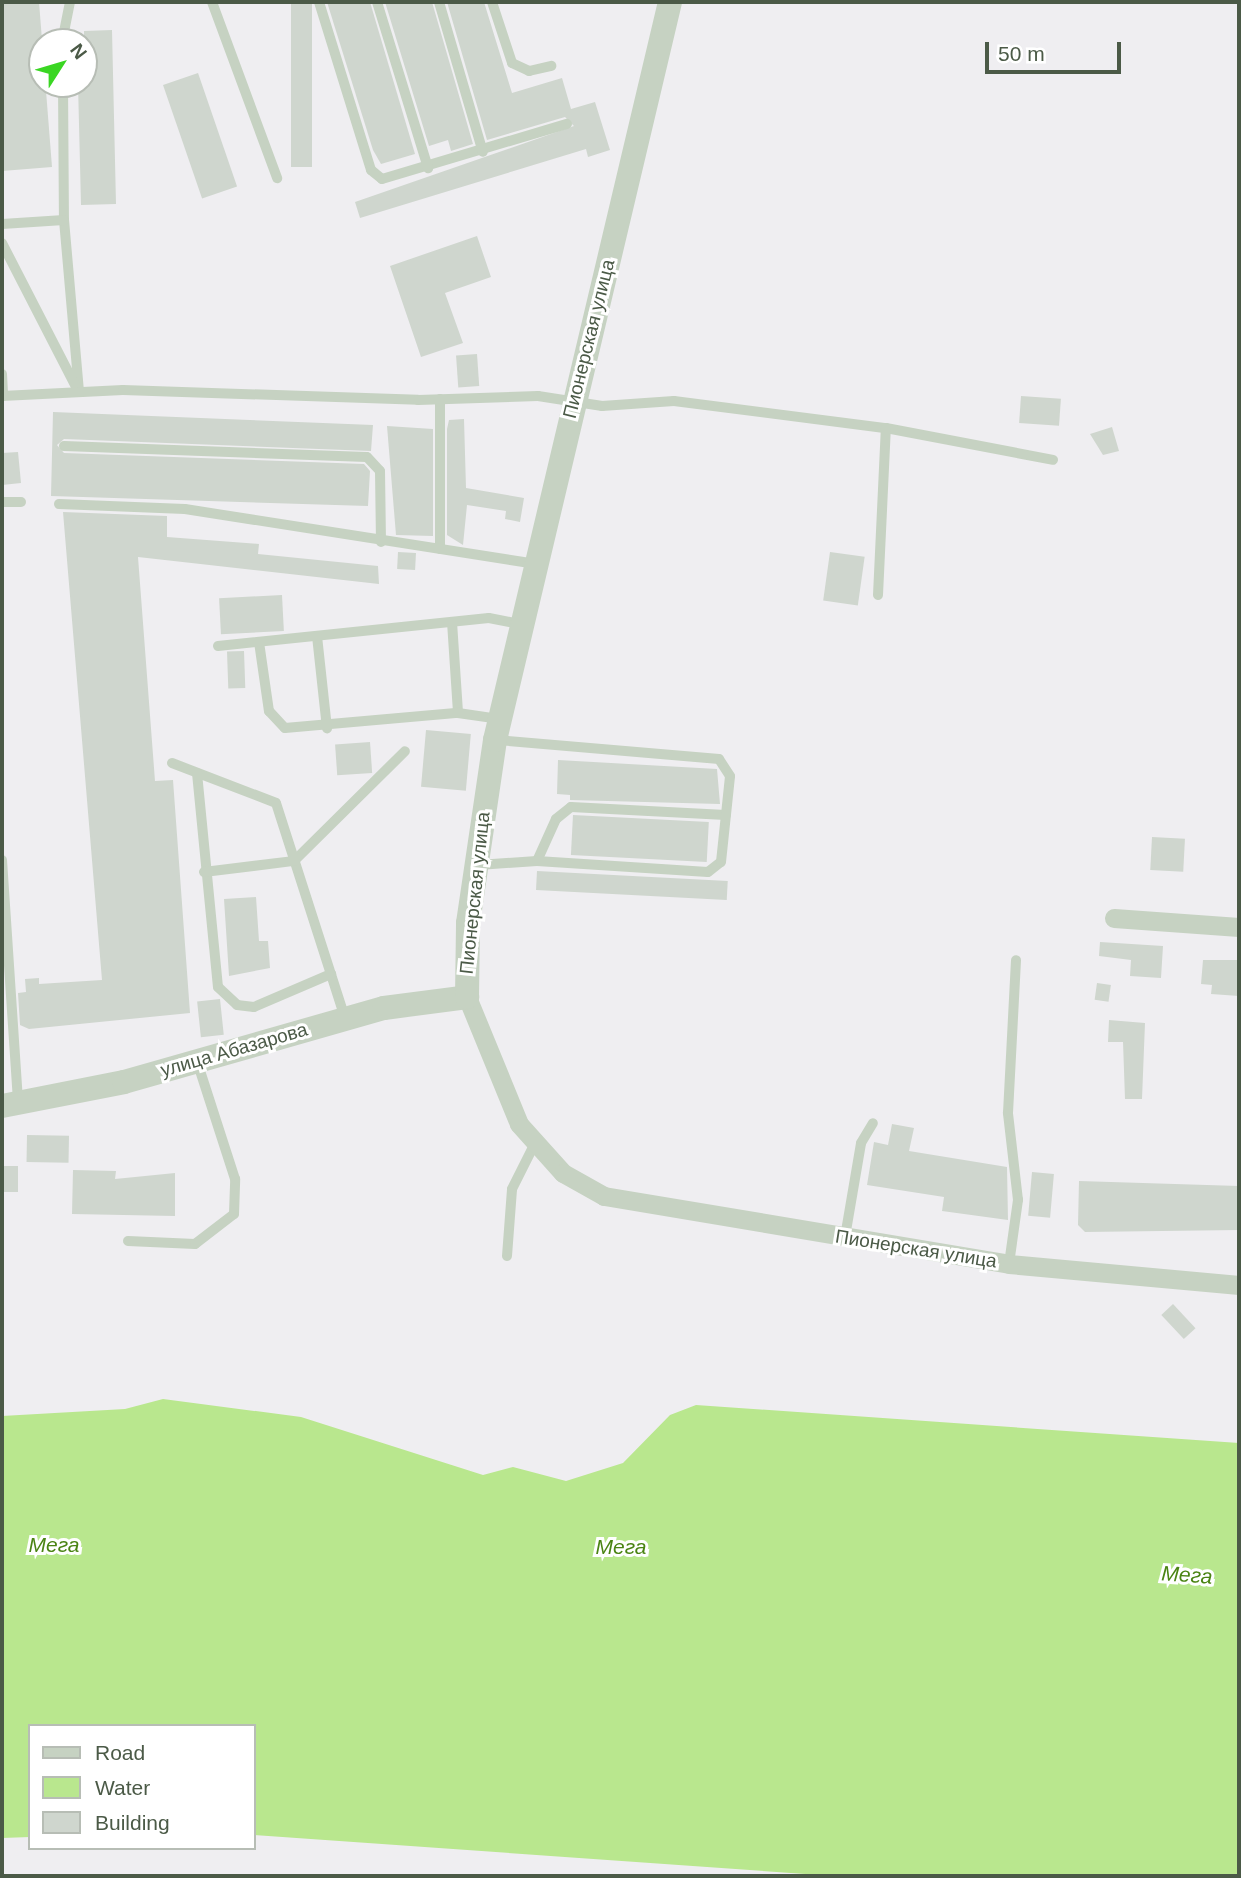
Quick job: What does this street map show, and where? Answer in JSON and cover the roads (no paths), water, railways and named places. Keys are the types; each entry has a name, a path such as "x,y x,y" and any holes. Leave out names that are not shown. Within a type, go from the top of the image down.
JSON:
{"street":[{"name":"Пионерская улица","path":"670,2 497,729 476,866 467,997 506,1101 534,1144 563,1173 604,1196 1009,1264 1239,1285"},
{"path":"1114,918 1239,927"},
{"name":"улица Абазарова","path":"10,1105 197,1061 345,1018 467,997"}],"lane":[{"path":"65,28 70,2"},
{"path":"212,2 277,178"},
{"path":"319,2 371,170 387,180 567,124"},
{"path":"377,2 428,168"},
{"path":"439,2 483,152"},
{"path":"492,2 512,63 529,71 551,66"},
{"path":"63,98 64,220 79,391"},
{"path":"2,224 64,220"},
{"path":"2,243 79,391"},
{"path":"2,374 2,396 79,391 440,399 538,396 573,402 674,401 886,428 1053,460"},
{"path":"440,399 440,548"},
{"path":"878,595 886,428"},
{"path":"64,446 367,457 380,471 381,542"},
{"path":"2,502 21,502"},
{"path":"60,504 185,509 381,542 440,548 535,564"},
{"path":"218,646 489,618 521,624"},
{"path":"452,622 458,713"},
{"path":"317,636 327,728"},
{"path":"259,642 275,722 300,732 458,713 497,729 719,760 729,769 721,862 708,872 537,861 476,866"},
{"path":"204,872 294,861 405,751"},
{"path":"172,763 276,803 345,1018"},
{"path":"197,773 213,978 237,1005 254,1007 287,997 331,974"},
{"path":"537,861 556,819 571,807 726,815"},
{"path":"2,860 10,1105"},
{"path":"1009,1264 1018,1200 1008,1112 1016,960"},
{"path":"128,1241 195,1244 234,1214 235,1179 197,1061"},
{"path":"845,1238 861,1143 873,1123"},
{"path":"507,1256 512,1189 534,1144"}],"water":[{"name":"Мега","path":"163,1399 301,1417 483,1475 513,1467 566,1481 623,1463 670,1415 696,1405 1239,1443 1239,1876 834,1876 256,1835 256,1724 28,1724 28,1837 2,1838 2,1416 125,1409"}]}
